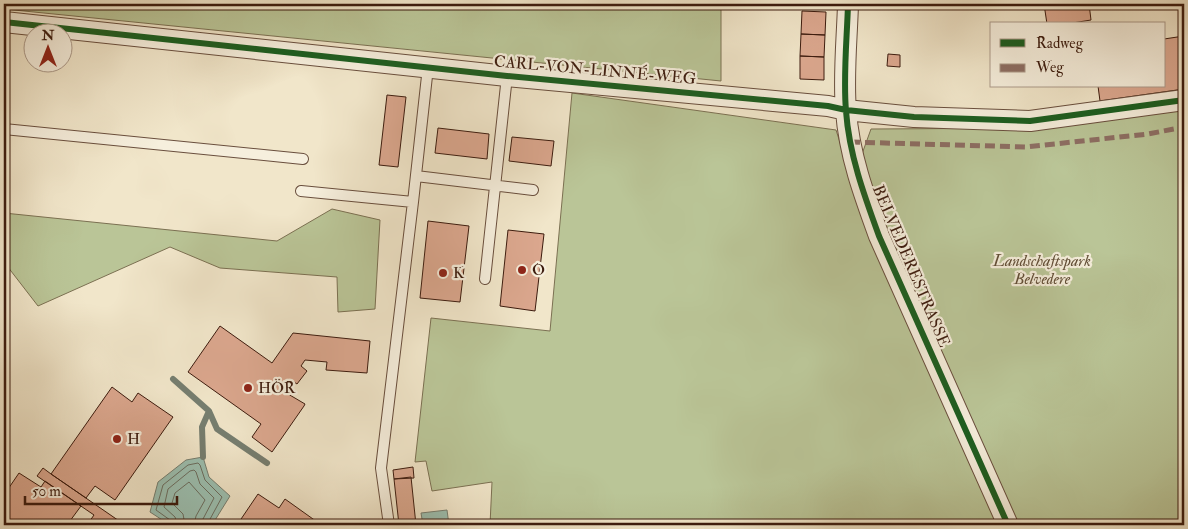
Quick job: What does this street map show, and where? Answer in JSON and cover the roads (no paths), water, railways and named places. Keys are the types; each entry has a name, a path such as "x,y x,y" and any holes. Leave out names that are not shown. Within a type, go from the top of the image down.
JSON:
{"street":[{"name":"BELVEDERESTRASSE","path":"848,4 846,110 850,142 863,193 880,236 1008,525"},
{"name":"CARL-VON-LINNÉ-WEG","path":"4,22 507,76 828,106 846,110 914,117 1030,121 1184,100"}],"lane":[{"path":"389,525 381,468 428,67"},
{"path":"485,279 507,76"},
{"path":"4,129 303,159"},
{"path":"416,176 533,190"},
{"path":"301,191 413,202"}],"water":[{"path":"203,457 209,477 230,496 212,525 170,525 150,512 158,482 186,460"},
{"path":"447,510 449,525 423,525 421,513"}],"waterway":[{"path":"173,379 209,411 202,427 203,457"},
{"path":"209,411 217,429 267,463"}],"place":[{"name":"O","path":"522,270"},
{"name":"K","path":"443,273"},
{"name":"HÖR","path":"248,388"},
{"name":"H","path":"117,439"}],"park label":[{"name":"Landschaftspark Belvedere","path":"1042,270"}]}
